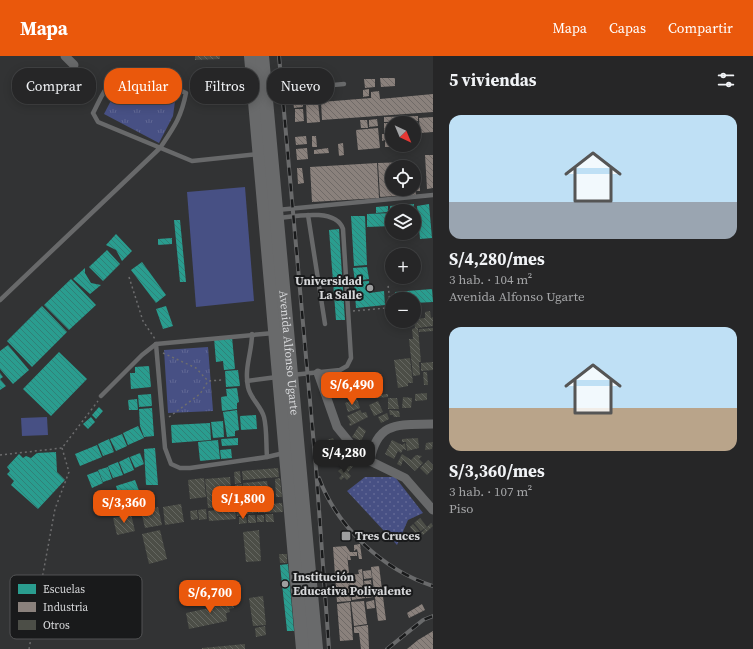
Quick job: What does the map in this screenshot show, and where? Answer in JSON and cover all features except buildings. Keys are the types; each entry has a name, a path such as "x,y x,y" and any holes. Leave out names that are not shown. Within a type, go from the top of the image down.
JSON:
{"main road":[{"name":"Avenida Alfonso Ugarte","path":"251,56 260,91"},
{"name":"Avenida Alfonso Ugarte","path":"262,56 260,91 285,376 292,452 316,649"},
{"name":"Avenida Alfonso Ugarte","path":"292,452 303,649"}],"street":[{"path":"65,56 74,65"},
{"path":"318,373 337,427 350,443 370,460 405,478 433,510"},
{"path":"370,460 373,445 381,435 392,426 433,424"}],"lane":[{"path":"0,300 160,148 182,113 186,93 173,86 121,78 110,83 93,113 98,122 160,148 192,161 266,153"},
{"path":"260,91 344,84"},
{"path":"271,215 433,196"},
{"path":"247,381 340,370 350,362 351,354 342,225 334,217 330,216 271,215"},
{"path":"308,215 325,324"},
{"path":"101,396 142,355 156,344 281,332"},
{"path":"252,334 252,346 247,362 247,381 250,393 264,417 267,457"},
{"path":"156,344 167,457 171,464 180,468 190,468 292,452"}],"path":[{"path":"128,277 143,321 154,336 156,344"},
{"path":"348,312 387,308 390,302 388,285"},
{"path":"156,350 195,367 208,381"},
{"path":"208,381 222,380"},
{"path":"163,421 200,394 208,381"},
{"path":"0,455 62,448 101,396"},
{"path":"42,575 54,509 69,472 62,448"},
{"path":"29,649 31,639"}],"green space":[{"path":"109,104 175,104 173,116 159,143 104,114"},
{"path":"245,187 254,301 196,307 187,192"},
{"path":"208,347 213,411 168,413 164,350"},
{"path":"47,417 48,435 22,436 21,418"},
{"path":"365,477 395,477 423,513 408,520 397,545 347,491"}],"railway":[{"path":"279,56 316,468 329,649"},
{"path":"319,478 337,513 364,544 380,558 397,569 414,579 433,586"},
{"path":"387,649 423,620 433,616"}],"place":[{"name":"Universidad La Salle","path":"370,288"},
{"name":"Tres Cruces","path":"346,536"},
{"name":"Institución Educativa Polivalente","path":"285,584"}]}
